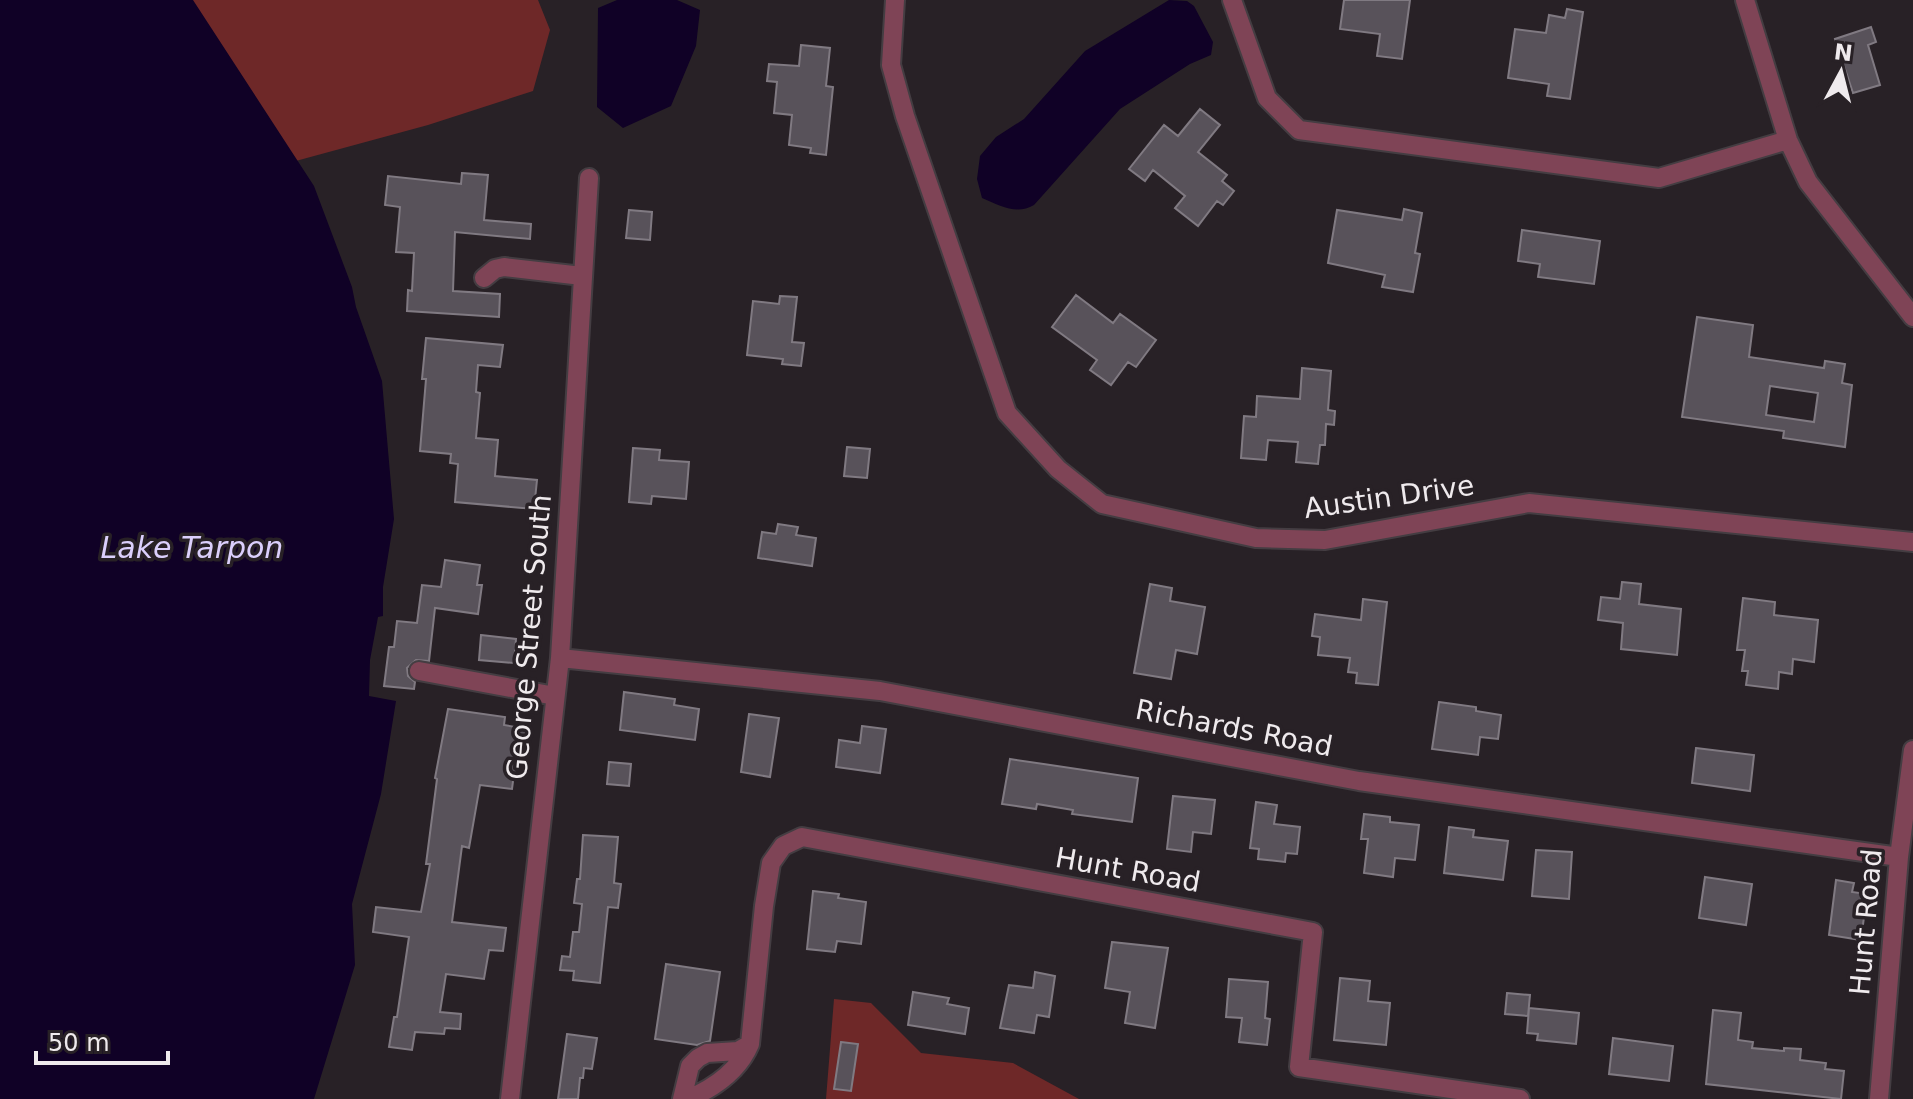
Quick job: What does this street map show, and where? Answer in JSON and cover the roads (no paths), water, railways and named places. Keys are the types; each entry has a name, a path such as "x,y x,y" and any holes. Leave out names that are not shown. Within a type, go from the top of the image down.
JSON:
{"street":[{"name":"Austin Drive","path":"895,0 891,65 905,116 1007,413 1058,469 1102,504 1256,538 1325,540 1529,503 1913,542"},
{"path":"1232,0 1267,98 1299,130 1659,178 1788,140"},
{"path":"1745,0 1788,140 1808,182 1913,317"},
{"name":"George Street South","path":"510,1099 560,658 589,178"},
{"path":"484,278 495,269 504,267 582,276"},
{"name":"Richards Road","path":"560,658 880,691 1359,781 1899,857"},
{"path":"419,671 555,696"},
{"name":"Hunt Road","path":"1879,1099 1899,857 1910,804 1913,750"},
{"name":"Hunt Road","path":"750,1044 762,917 771,863 783,846 802,837 1313,932 1299,1067 1520,1099"},
{"path":"685,1099 690,1066 698,1058 707,1053 738,1051 750,1044"},
{"path":"685,1099 733,1070 744,1059 750,1044"}],"water":[{"name":"Lake Tarpon","path":"0,0 193,0 314,186 352,287 382,381 394,519 383,587 383,616 378,617 370,660 369,696 396,701 381,794 352,904 355,965 314,1099 0,1099"},
{"path":"617,0 677,0 700,10 696,46 671,106 623,128 597,107 598,8"},
{"path":"1169,0 1187,1 1194,6 1213,42 1211,55 1190,64 1120,109 1034,205 1015,209 982,198 977,179 980,156 996,137 1024,119 1085,51"}]}
